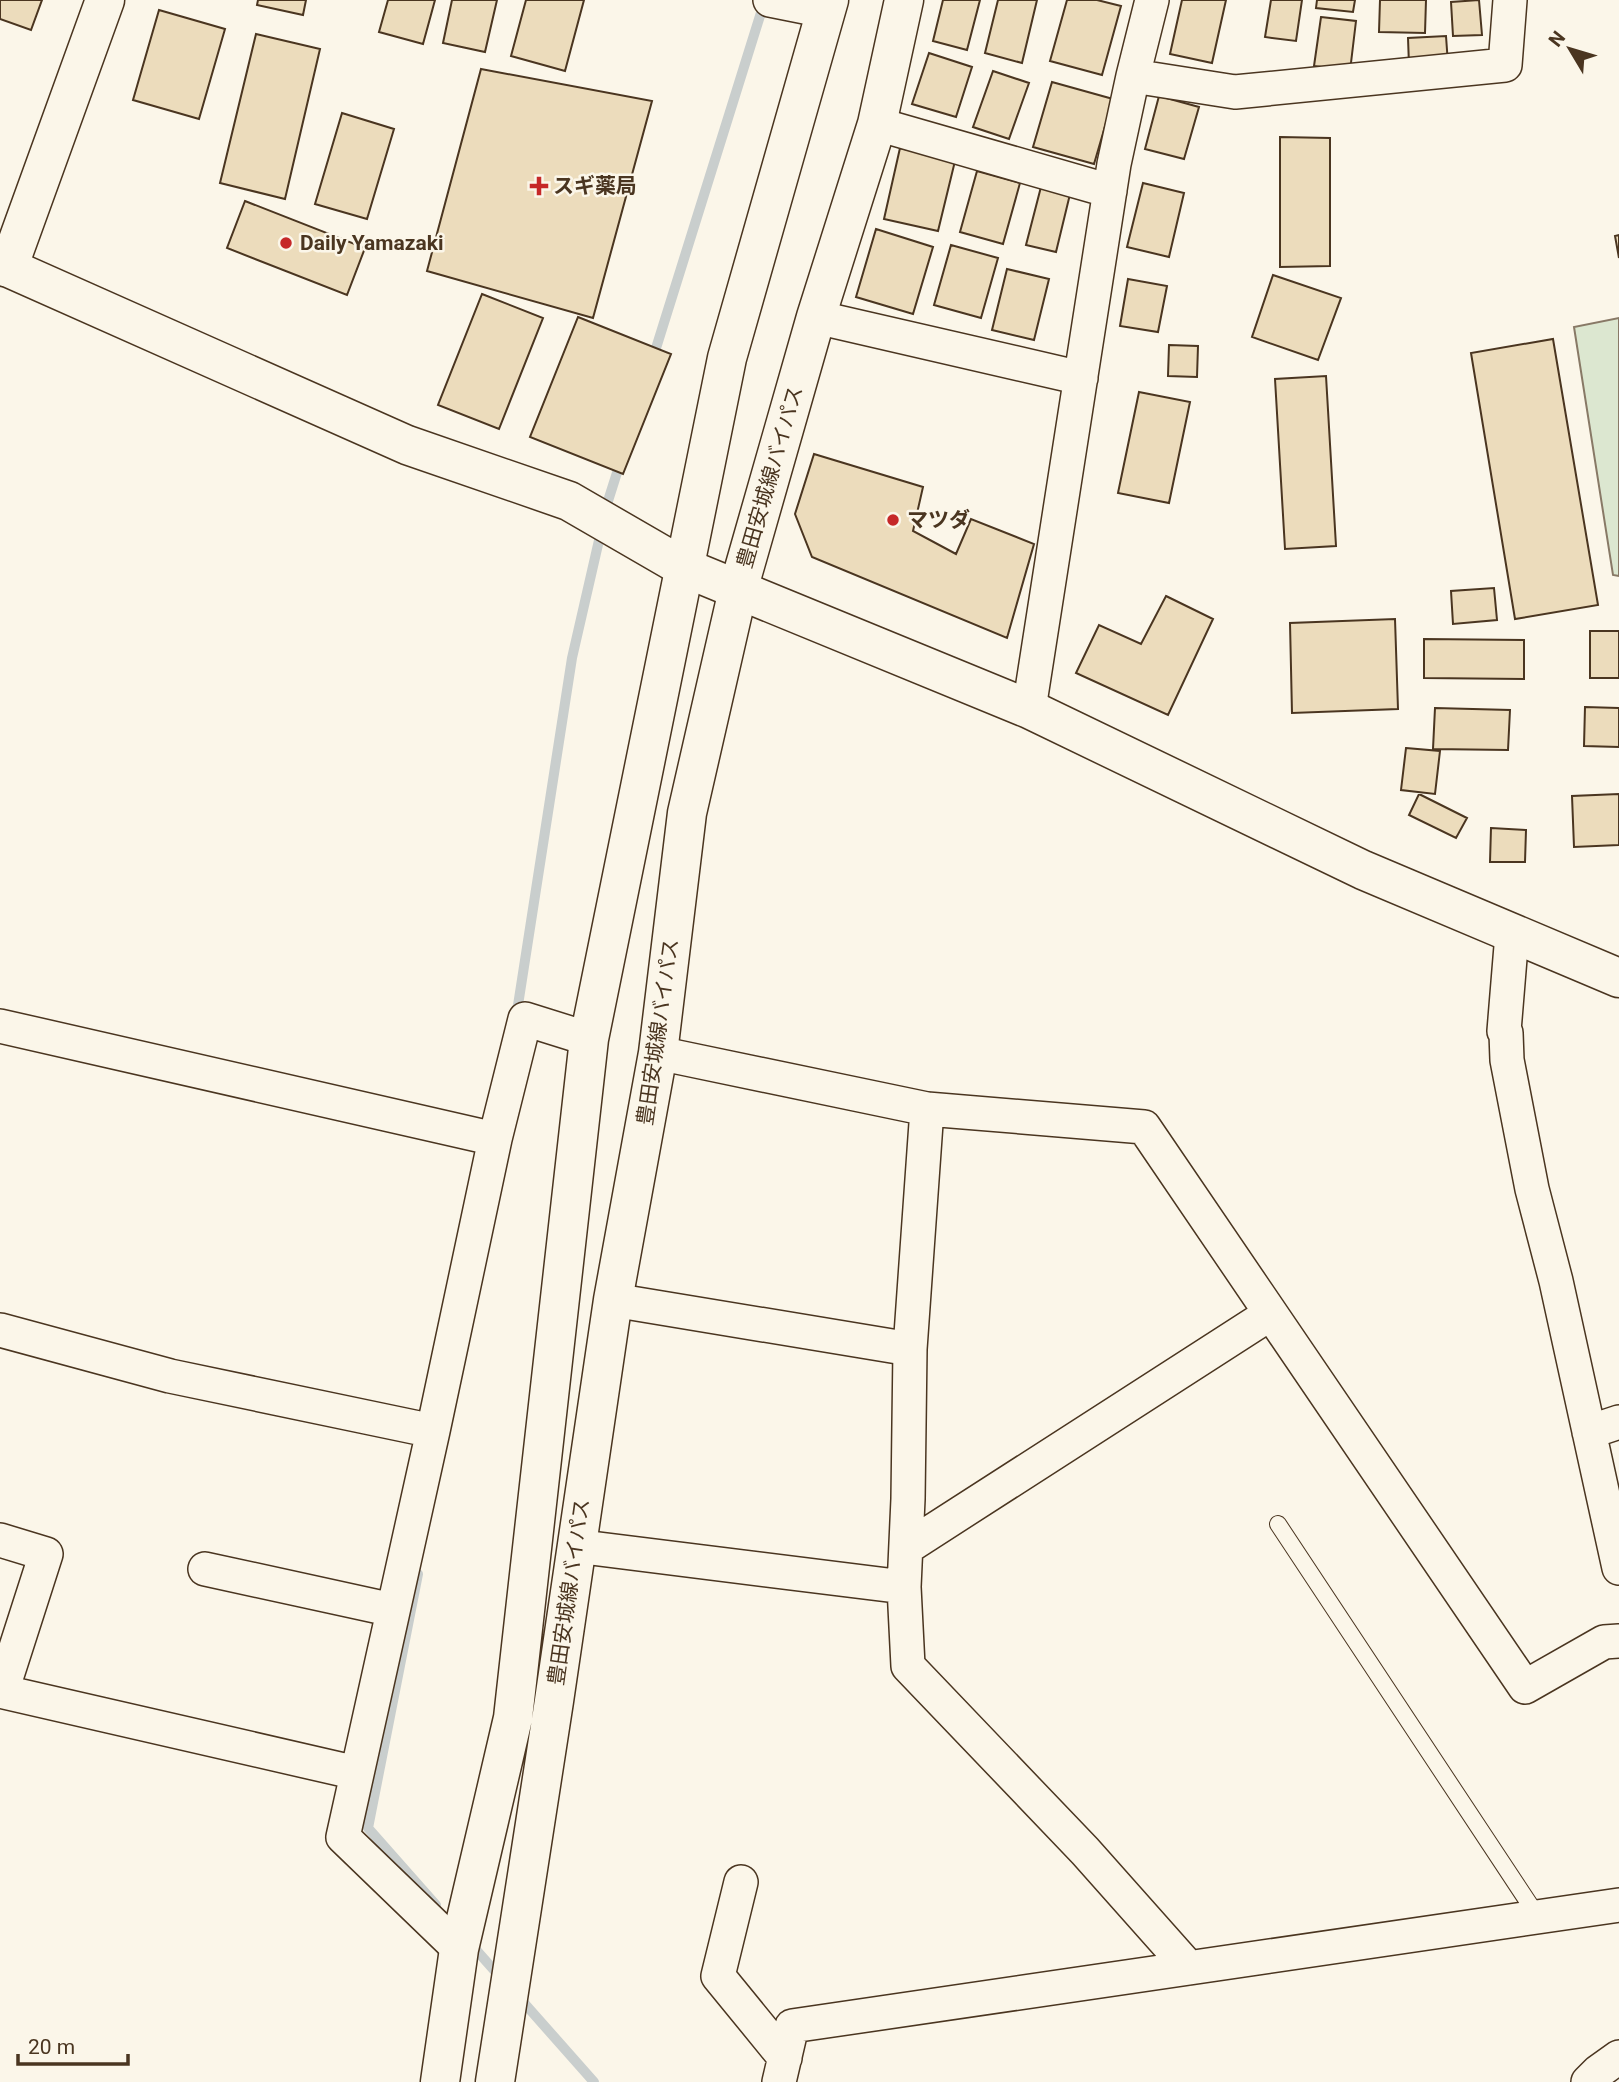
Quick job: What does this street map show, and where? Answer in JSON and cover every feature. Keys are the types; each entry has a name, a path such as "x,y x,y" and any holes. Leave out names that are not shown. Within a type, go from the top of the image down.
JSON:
{"main road":[{"path":"105,0 4,266 407,445 569,501 683,567 1029,709 1363,870 1619,978"},
{"name":"豊田安城線バイパス","path":"495,2082 613,1300 658,1053 687,813 738,590 816,317 877,124 904,0"},
{"name":"豊田安城線バイパス","path":"440,2082 458,1949 513,1718 589,1039 727,358 827,5"}],"street":[{"path":"770,0 827,5"},
{"path":"1029,709 1110,191 1133,76 1152,0"},
{"path":"1133,76 1235,92 1505,65 1510,0"},
{"path":"877,124 1110,191"},
{"path":"816,317 1081,378"},
{"path":"1513,934 1504,1031 1507,1060 1532,1189 1556,1281 1604,1427 1619,1568"},
{"path":"458,1949 343,1837 495,1139 525,1019 589,1039"},
{"path":"0,1027 495,1139"},
{"path":"658,1053 927,1109 1144,1127 1525,1687 1604,1642 1619,1641"},
{"path":"927,1109 910,1349 904,1587 908,1665 1085,1851 1189,1968"},
{"path":"613,1300 910,1349"},
{"path":"906,1548 1270,1314"},
{"path":"0,1331 170,1376 433,1431"},
{"path":"0,1540 46,1554 1,1691 357,1773"},
{"path":"575,1546 904,1587"},
{"path":"205,1569 393,1610"},
{"path":"741,1882 718,1976 782,2070"},
{"path":"782,2070 792,2026 1619,1905"},
{"path":"1588,2082 1619,2057"}],"lane":[{"path":"1278,1524 1538,1917"}],"green space":[{"path":"1619,318 1619,576 1613,575 1574,327"}],"building":[{"path":"0,0 42,0 31,30 0,19"},
{"path":"258,0 306,0 303,15 257,5"},
{"path":"388,0 435,0 423,44 379,32"},
{"path":"452,0 497,0 485,52 443,43"},
{"path":"526,0 584,0 565,71 511,56"},
{"path":"943,0 980,0 967,50 933,41"},
{"path":"998,0 1037,0 1022,63 985,53"},
{"path":"1067,0 1097,0 1121,6 1102,75 1050,61"},
{"path":"1182,0 1226,0 1212,63 1170,54"},
{"path":"1271,0 1302,0 1296,41 1265,37"},
{"path":"1317,0 1355,0 1353,12 1316,8"},
{"path":"1380,0 1426,0 1425,33 1379,32"},
{"path":"1479,0 1482,35 1453,36 1451,2"},
{"path":"159,10 225,29 199,119 133,100"},
{"path":"1321,17 1356,21 1350,71 1314,66"},
{"path":"256,34 320,49 285,199 220,183"},
{"path":"1446,36 1448,64 1409,65 1408,38"},
{"path":"929,53 972,67 956,117 912,104"},
{"name":"スギ薬局","path":"481,69 652,101 593,318 427,271"},
{"path":"993,71 1029,83 1009,139 973,127"},
{"path":"1052,82 1113,99 1094,164 1033,147"},
{"path":"1159,96 1199,107 1184,159 1145,149"},
{"path":"342,113 394,129 367,219 315,204"},
{"path":"1280,137 1330,138 1330,266 1280,267"},
{"path":"900,148 955,161 938,231 884,219"},
{"path":"977,171 1020,183 1003,244 960,232"},
{"path":"1042,183 1071,190 1056,252 1026,245"},
{"path":"1143,183 1184,193 1169,257 1127,247"},
{"path":"245,201 365,248 347,295 227,248"},
{"path":"876,229 933,247 913,314 856,297"},
{"path":"1619,235 1619,258 1615,236"},
{"path":"951,245 998,258 981,318 934,305"},
{"path":"1007,269 1049,279 1034,340 992,330"},
{"path":"1273,275 1341,298 1318,360 1252,337"},
{"path":"1128,279 1167,286 1158,332 1120,326"},
{"path":"482,294 543,318 499,429 438,405"},
{"path":"578,317 671,354 623,474 530,437"},
{"path":"1553,339 1598,605 1515,619 1471,353"},
{"path":"1169,345 1198,346 1197,377 1168,376"},
{"path":"1326,376 1336,546 1285,549 1275,379"},
{"path":"1139,392 1190,402 1169,503 1118,493"},
{"path":"814,454 923,487 913,531 956,554 971,519 1034,544 1007,638 812,557 795,514"},
{"path":"1494,588 1497,620 1453,624 1451,591"},
{"path":"1166,596 1213,619 1168,715 1076,673 1099,625 1141,644"},
{"path":"1395,619 1398,709 1292,713 1290,623"},
{"path":"1590,631 1619,631 1619,678 1590,678"},
{"path":"1424,639 1524,640 1524,679 1424,678"},
{"path":"1585,707 1619,708 1619,747 1584,746"},
{"path":"1435,708 1510,710 1508,750 1433,749"},
{"path":"1406,748 1440,751 1435,794 1401,790"},
{"path":"1419,794 1467,818 1456,838 1409,815"},
{"path":"1619,794 1619,845 1574,847 1572,796"},
{"path":"1491,828 1526,830 1525,862 1490,862"}],"waterway":[{"path":"652,361 764,3"},
{"path":"516,1018 572,658 608,501 621,460"},
{"path":"418,1574 368,1828 436,1905"},
{"path":"470,1943 501,1978"},
{"path":"517,1995 594,2082"}],"place":[{"name":"スギ薬局","path":"539,186"},
{"name":"Daily Yamazaki","path":"286,243"},
{"name":"マツダ","path":"893,520"}]}
